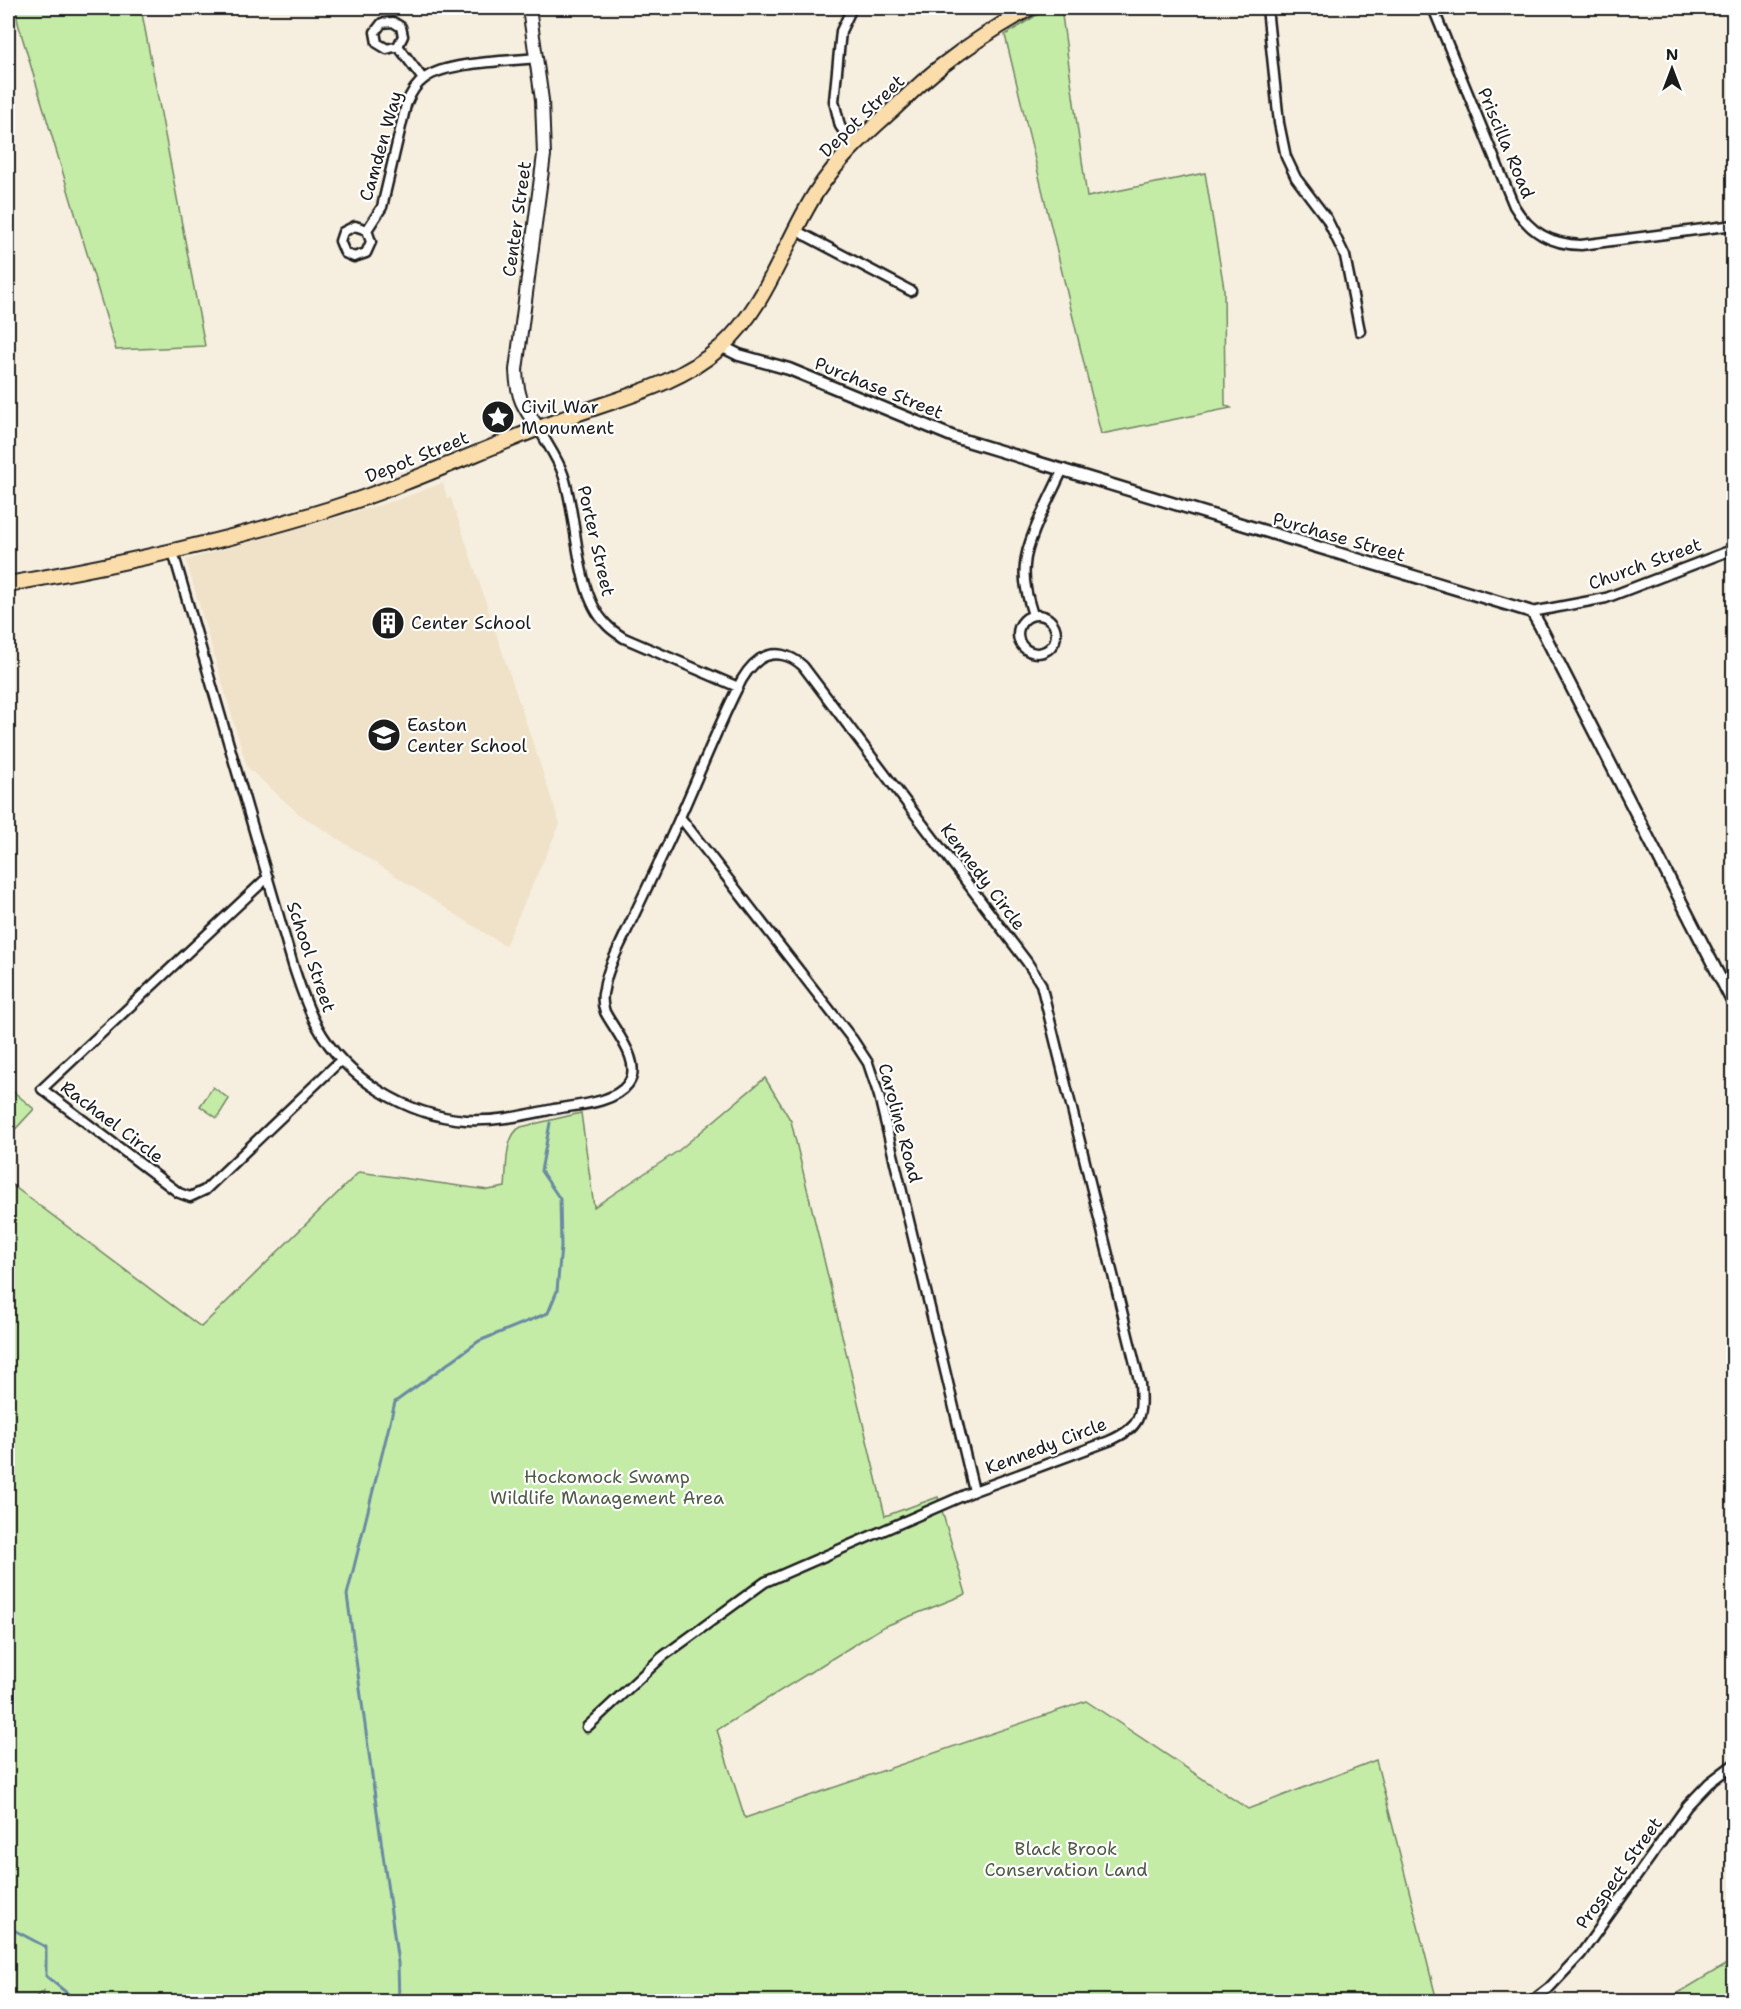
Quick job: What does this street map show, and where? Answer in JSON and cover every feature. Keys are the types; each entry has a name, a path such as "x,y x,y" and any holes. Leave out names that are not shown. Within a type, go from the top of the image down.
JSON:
{"highway":[{"name":"Depot Street","path":"8,584 173,552 331,508 422,477 556,421 661,384 694,366 722,346 746,319 763,293 819,188 834,166 853,145 942,65 1030,8"}],"main road":[{"name":"Center Street","path":"529,8 542,100 544,155 516,370 518,397 523,408 539,429"}],"street":[{"path":"852,8 841,31 834,100 840,126 853,145"},
{"path":"1267,8 1283,149 1292,172 1328,219 1341,244 1360,331"},
{"name":"Priscilla Road","path":"1433,8 1514,206 1525,221 1538,232 1558,243 1581,245 1734,225"},
{"path":"398,46 423,79"},
{"name":"Camden Way","path":"367,230 382,207 409,97 423,79 435,72 448,69 537,58"},
{"path":"795,230 911,291"},
{"name":"Purchase Street","path":"722,346 739,355 789,369 954,437 1532,612"},
{"name":"Porter Street","path":"539,429 563,473 586,586 594,608 601,619 624,638 738,687"},
{"path":"1033,615 1025,586 1026,554 1063,469"},
{"name":"Church Street","path":"1532,612 1606,598 1734,549"},
{"name":"School Street","path":"173,552 293,965 308,1008 323,1036 341,1060 372,1085 404,1103 439,1116 467,1120 520,1116 605,1099 627,1085 632,1077"},
{"path":"1532,612 1734,1005"},
{"path":"1033,615 1044,616 1053,623 1056,629 1053,645 1039,654 1024,649 1017,635 1023,620 1033,615"},
{"name":"Kennedy Circle","path":"587,1726 662,1657 765,1582 974,1491 1126,1433 1136,1423 1140,1412 1140,1384 1041,984 1027,962 803,666 788,656 778,654 767,656 750,669 738,687 604,985 603,1005 627,1047 632,1064 632,1077"},
{"name":"Caroline Road","path":"680,817 853,1040 871,1071 879,1096 974,1491"},
{"name":"Rachael Circle","path":"268,877 42,1089 179,1193 190,1197 204,1190 341,1060"},
{"name":"Prospect Street","path":"1531,2001 1548,1988 1581,1954 1693,1800 1708,1783 1734,1764"}],"shaded area":[{"name":"Easton Center School","path":"443,483 447,498 451,498 560,824 505,946 299,814 247,767 186,560 397,500"}],"green space":[{"path":"16,8 141,8 205,346 116,350 18,23"},
{"path":"1048,8 1061,8 1087,197 1205,173 1224,288 1225,405 1231,408 1101,434 1005,35"},
{"path":"765,1078 791,1121 885,1516 938,1497 966,1594 883,1627 717,1730 745,1818 1086,1701 1248,1809 1376,1760 1437,2001 1396,2001 1391,1994 1380,2002 42,2001 44,1991 30,2001 8,2001 8,1182 201,1327 359,1172 488,1190 505,1187 509,1145 516,1131 521,1127 581,1113 594,1207 678,1151"},
{"path":"8,1087 34,1109 8,1137"},
{"path":"213,1087 229,1099 217,1118 200,1106"},
{"path":"1733,1960 1733,2001 1665,2001"}],"waterway":[{"path":"399,2002 398,1963 347,1595 395,1402 479,1341 548,1313 557,1291 561,1247 560,1199 541,1171 550,1123"},
{"path":"8,1930 12,1929 46,1947 46,1976 78,2002"}],"place":[{"name":"Civil War Monument","path":"498,417"},
{"name":"Center School","path":"388,623"},
{"name":"Easton Center School","path":"384,735"}],"park label":[{"name":"Hockomock Swamp Wildlife Management Area","path":"607,1487"},
{"name":"Black Brook Conservation Land","path":"1066,1859"}]}
